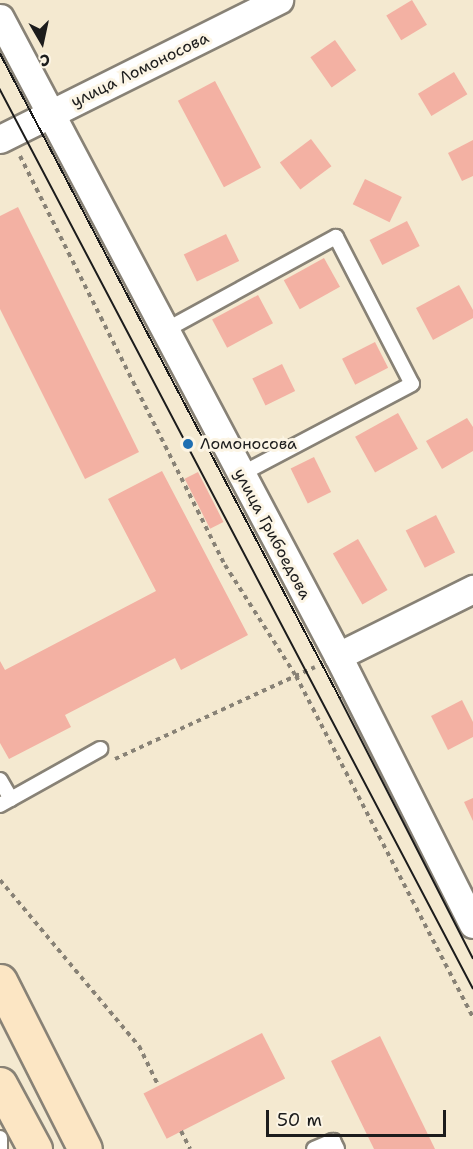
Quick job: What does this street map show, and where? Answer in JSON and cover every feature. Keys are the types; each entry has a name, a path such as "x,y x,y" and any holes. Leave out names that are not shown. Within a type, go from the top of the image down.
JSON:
{"main road":[{"path":"0,981 85,1149"},
{"path":"0,1084 35,1149"}],"street":[{"name":"улица Ломоносова","path":"4,137 279,0"},
{"name":"улица Грибоедова","path":"0,18 338,656 473,924"},
{"path":"338,656 473,589"}],"lane":[{"path":"164,331 336,237 412,384 241,474"},
{"path":"0,780 5,802 100,748"},
{"path":"0,1138 0,1149"},
{"path":"314,1149 333,1141 337,1149"}],"path":[{"path":"4,137 225,565 296,676 473,1017"},
{"path":"106,763 338,656"},
{"path":"0,882 139,1046 158,1085"},
{"path":"181,1131 190,1149"}],"building":[{"path":"412,0 427,25 401,40 386,15"},
{"path":"335,40 356,70 332,88 310,57"},
{"path":"454,72 467,94 431,116 418,94"},
{"path":"215,81 261,168 224,187 178,101"},
{"path":"311,139 331,166 300,190 280,162"},
{"path":"473,140 473,176 462,181 448,153"},
{"path":"365,179 402,197 390,222 353,204"},
{"path":"18,207 139,452 85,479 0,309 0,216"},
{"path":"407,221 420,246 382,265 370,240"},
{"path":"226,234 239,261 197,282 184,255"},
{"path":"324,258 340,287 300,309 284,280"},
{"path":"459,285 473,310 473,318 433,340 416,308"},
{"path":"258,295 273,323 227,348 212,319"},
{"path":"375,342 388,368 355,385 342,359"},
{"path":"282,364 295,391 265,405 252,378"},
{"path":"398,413 418,449 375,473 355,437"},
{"path":"467,418 473,427 473,451 442,469 426,441"},
{"path":"314,457 331,492 308,503 291,468"},
{"path":"162,471 248,635 181,670 175,658 65,715 71,727 9,759 0,743 0,661 5,670 156,591 108,499"},
{"path":"198,472 223,522 210,529 185,479"},
{"path":"436,515 455,552 425,568 406,530"},
{"path":"358,539 388,590 362,605 333,554"},
{"path":"462,700 473,722 473,737 448,750 431,716"},
{"path":"473,798 473,821 464,802"},
{"path":"262,1033 285,1078 167,1139 143,1093"},
{"path":"380,1036 435,1149 374,1149 331,1061"}],"tram line":[{"path":"0,53 340,698 473,958"},
{"path":"0,89 473,988"}],"place":[{"name":"Ломоносова","path":"188,444"}]}
